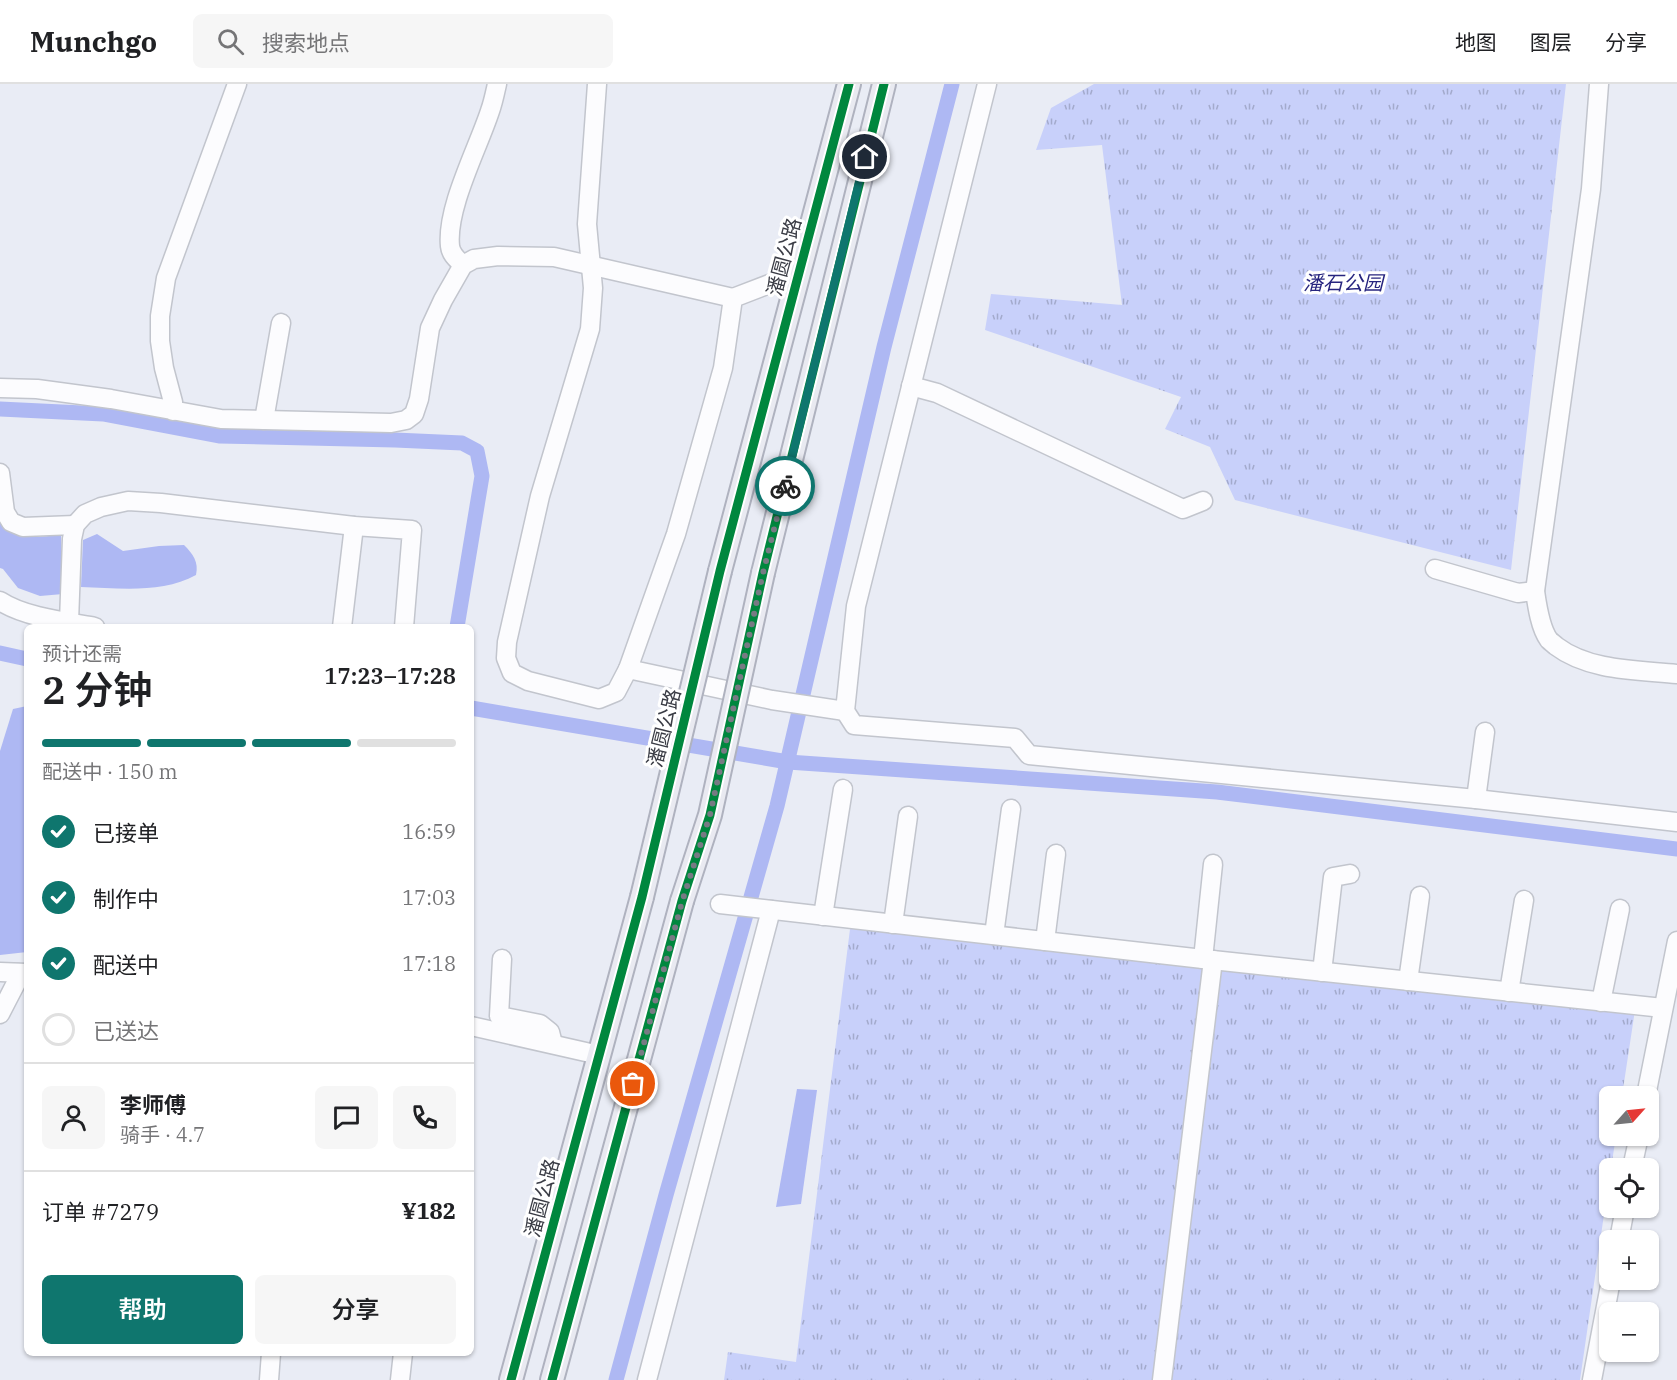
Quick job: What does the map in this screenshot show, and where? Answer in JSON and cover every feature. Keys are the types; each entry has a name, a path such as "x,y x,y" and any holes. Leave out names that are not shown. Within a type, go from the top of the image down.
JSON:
{"main road":[{"name":"潘圆公路","path":"511,1380 642,897 720,571 849,84"},
{"path":"552,1380 682,902 710,815 763,573 884,84"},
{"path":"794,289 831,300"}],"street":[{"path":"173,411 160,341 160,316 166,278 237,84"},
{"path":"463,265 452,254 450,231 456,203 490,111 497,84"},
{"path":"597,84 587,224 593,288 590,329 540,496 507,642 506,658 512,672 528,681 599,699 616,692 628,669 676,534 723,368 733,298"},
{"path":"839,711 856,606 987,84"},
{"path":"1599,84 1591,189 1535,591 1537,607 1549,640 1567,654 1588,662 1616,668 1677,674"},
{"path":"0,388 37,389 221,419 391,423 406,420 414,414 419,399 430,328 463,265 474,259 498,256 555,257 733,298 772,283 794,289"},
{"path":"264,420 281,322"},
{"path":"911,386 937,393 1183,509 1203,501"},
{"path":"0,473 5,512 11,522 23,528 75,525"},
{"path":"69,622 72,539 75,525 85,514 101,507 128,501 173,504 354,526 412,530 404,624"},
{"path":"342,624 354,526"},
{"path":"1435,569 1518,593 1535,591"},
{"path":"0,601 22,612 79,624"},
{"path":"628,669 772,700 839,711 854,724 1015,738 1029,755 1476,799 1677,822"},
{"path":"1476,799 1485,732"},
{"path":"823,916 843,789"},
{"path":"994,935 1011,809"},
{"path":"893,924 908,816"},
{"path":"1045,941 1056,854"},
{"path":"1162,1380 1208,960 1213,864"},
{"path":"1322,972 1333,877 1350,874"},
{"path":"1408,981 1420,896"},
{"path":"1509,992 1524,900"},
{"path":"720,904 1208,960 1663,1008"},
{"path":"646,1380 767,909"},
{"path":"1601,1002 1620,909"},
{"path":"1648,1086 1677,941"},
{"path":"502,959 499,1016 540,1024 550,1032 553,1044"},
{"path":"0,1014 16,983 15,972"},
{"path":"474,1027 599,1055"},
{"path":"1592,1380 1609,1290"},
{"path":"269,1380 271,1356"},
{"path":"400,1380 403,1356"}],"green space":[{"name":"潘石公园","path":"1094,84 1566,84 1511,570 1235,500 1210,447 1165,429 1181,397 985,330 991,294 1122,305 1102,145 1036,150 1051,108"},
{"path":"851,921 1635,1010 1624,1086 1599,1086 1599,1146 1614,1146 1613,1158 1599,1158 1599,1218 1603,1218 1602,1230 1599,1230 1599,1249 1580,1380 724,1380 728,1352 796,1362"}],"shaded area":[{"path":"0,520 6,528 19,536 61,535 63,594 40,596 18,588 0,568"},
{"path":"97,534 123,551 184,545 195,558 196,575 169,585 154,587 125,589 81,587 83,540"},
{"path":"24,707 24,952 0,955 0,751 13,709"},
{"path":"797,1089 817,1090 801,1204 776,1207"}],"waterway":[{"path":"616,1380 666,1195 777,806 884,347 952,84"},
{"path":"0,409 103,414 219,436 462,443 477,451 482,476 457,624"},
{"path":"0,653 24,658"},
{"path":"474,709 788,762 1217,792 1677,849"}],"cycle path":[{"path":"511,1380 642,897 720,571 849,84"},
{"path":"552,1380 682,901 710,815 763,573 884,84"}],"way so far":[{"path":"633,1084 682,902 710,815 763,573 785,486"}],"route":[{"path":"785,486 865,157"}]}
